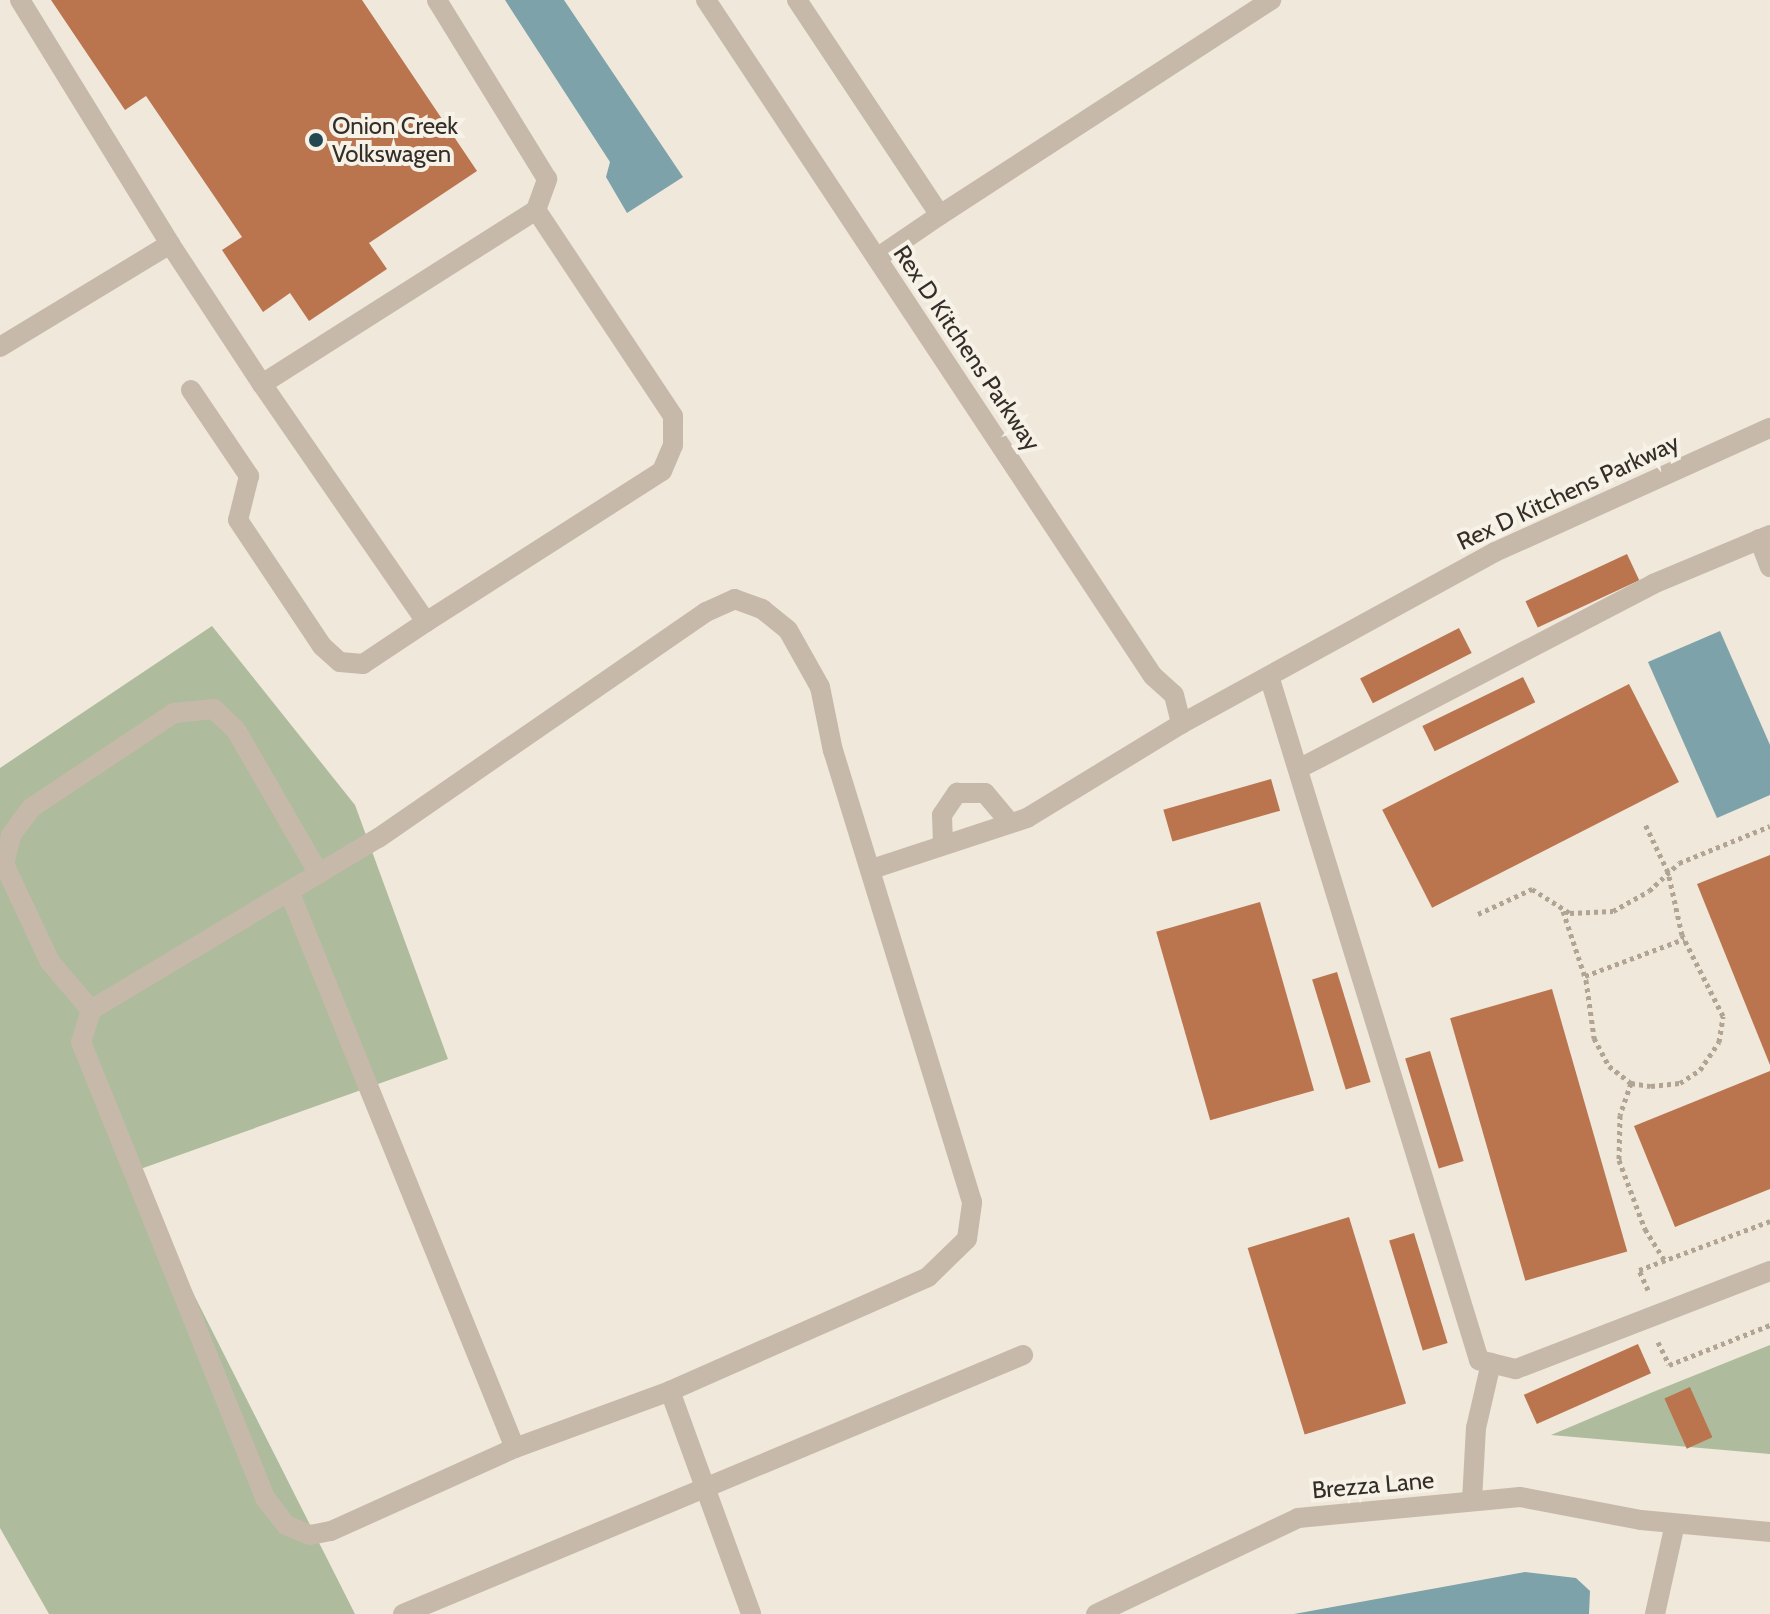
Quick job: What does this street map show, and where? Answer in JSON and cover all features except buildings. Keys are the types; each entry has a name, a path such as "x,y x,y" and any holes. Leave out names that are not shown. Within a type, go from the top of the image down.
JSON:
{"street":[{"path":"20,0 170,244 426,622"},
{"path":"262,384 536,210 547,179 437,0"},
{"name":"Rex D Kitchens Parkway","path":"706,0 1153,676 1174,695 1181,724"},
{"path":"797,0 940,215"},
{"path":"877,258 1271,0"},
{"path":"191,390 249,476 238,520 322,646 340,662 363,664 662,471 673,445 673,416 536,210"},
{"path":"0,347 170,244"},
{"name":"Rex D Kitchens Parkway","path":"872,869 1010,823 1104,776 1181,724 1495,552 1770,428"},
{"path":"1302,767 1653,584 1764,537 1770,567"},
{"path":"735,599 762,609 788,630 820,687 872,869 972,1202 967,1239 928,1277 670,1391 515,1448 331,1531 310,1535 286,1525 265,1498 81,1042 91,1010 319,874 735,599"},
{"path":"1269,676 1302,767 1442,1247 1479,1360 1516,1369 1770,1271"},
{"path":"91,1010 50,962 4,864 11,835 31,808 174,713 214,709 236,730 319,874"},
{"path":"943,844 942,815 957,793 985,793 1010,823"},
{"path":"289,891 515,1448"},
{"path":"403,1614 1023,1355"},
{"path":"1472,1501 1476,1428 1491,1363"},
{"path":"670,1391 751,1614"},
{"name":"Brezza Lane","path":"1096,1614 1298,1518 1520,1497 1675,1524 1770,1532"},
{"path":"1655,1614 1675,1524"}],"path":[{"path":"1563,911 1585,976 1599,1053 1631,1083 1680,1083 1700,1070 1719,1042 1723,1016 1684,939 1668,872 1644,822"},
{"path":"1478,914 1532,889 1563,911 1613,911 1701,852 1770,826"},
{"path":"1585,976 1684,939"},
{"path":"1631,1083 1620,1115 1619,1160 1645,1229 1665,1261"},
{"path":"1650,1294 1639,1270 1770,1221"},
{"path":"1658,1341 1669,1365 1770,1325"}],"green space":[{"path":"212,626 355,805 448,1059 132,1172 355,1614 49,1614 0,1528 0,768"},
{"path":"1770,1345 1770,1454 1551,1435 1653,1392"}],"water":[{"path":"505,0 564,0 683,177 627,213 606,177 610,162"},
{"path":"1720,631 1770,745 1770,795 1717,818 1648,662"},
{"path":"1525,1572 1576,1578 1590,1591 1589,1614 1294,1614"}],"place":[{"name":"Onion Creek Volkswagen","path":"316,140"}]}
